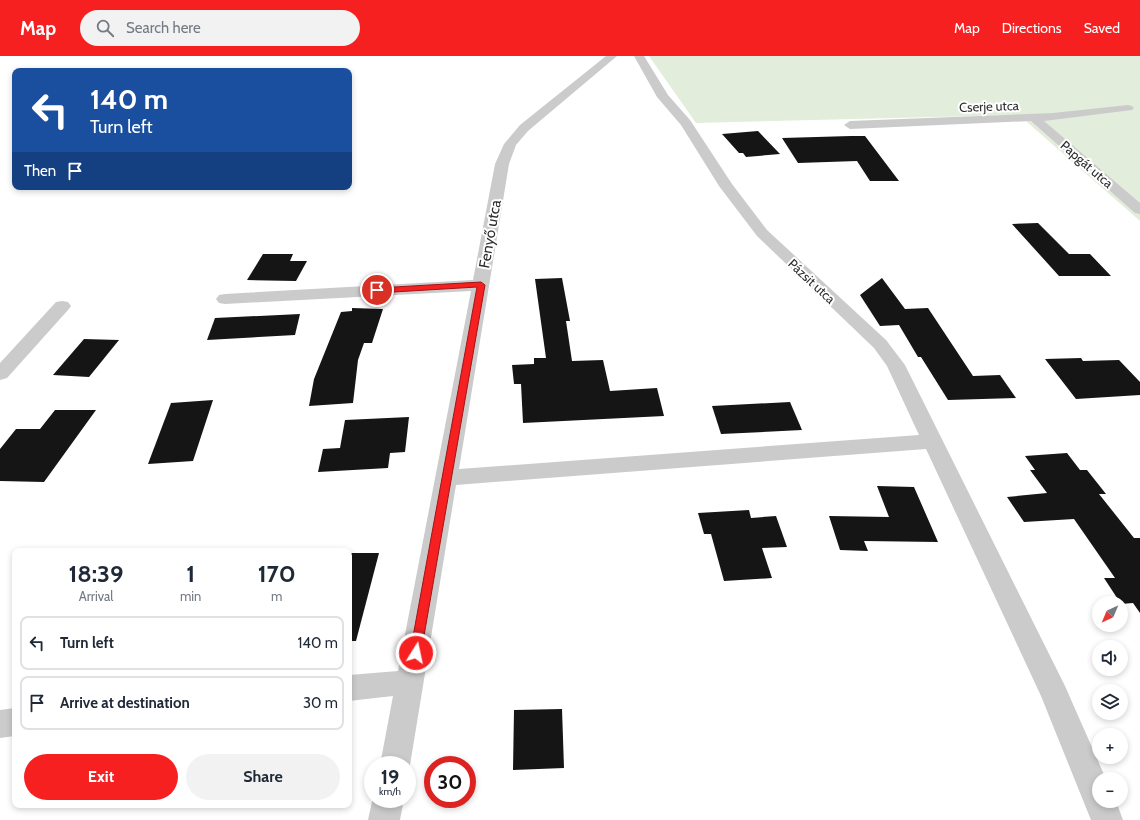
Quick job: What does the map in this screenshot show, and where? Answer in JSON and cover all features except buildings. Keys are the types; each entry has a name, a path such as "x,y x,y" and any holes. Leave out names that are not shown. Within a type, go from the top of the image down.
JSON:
{"street":[{"name":"Fenyő utca","path":"397,756 502,164 510,144 533,120 612,56"},
{"name":"Pázsit utca","path":"639,56 663,97 686,123 726,186 762,233 880,344 896,365 1055,696 1092,783"},
{"name":"Cserje utca","path":"850,125 1034,118 1128,108"},
{"name":"Papgát utca","path":"1034,118 1140,210"},
{"path":"225,299 481,285"},
{"path":"0,374 62,306"},
{"path":"447,478 932,441"},
{"path":"352,688 410,682"},
{"path":"0,724 12,722"},
{"path":"384,820 386,808"},
{"name":"Pázsit utca","path":"1102,808 1107,820"}],"green space":[{"path":"649,56 1140,56 1140,221 1019,115 696,123"}],"route":[{"path":"377,290 481,285 416,653"}]}
